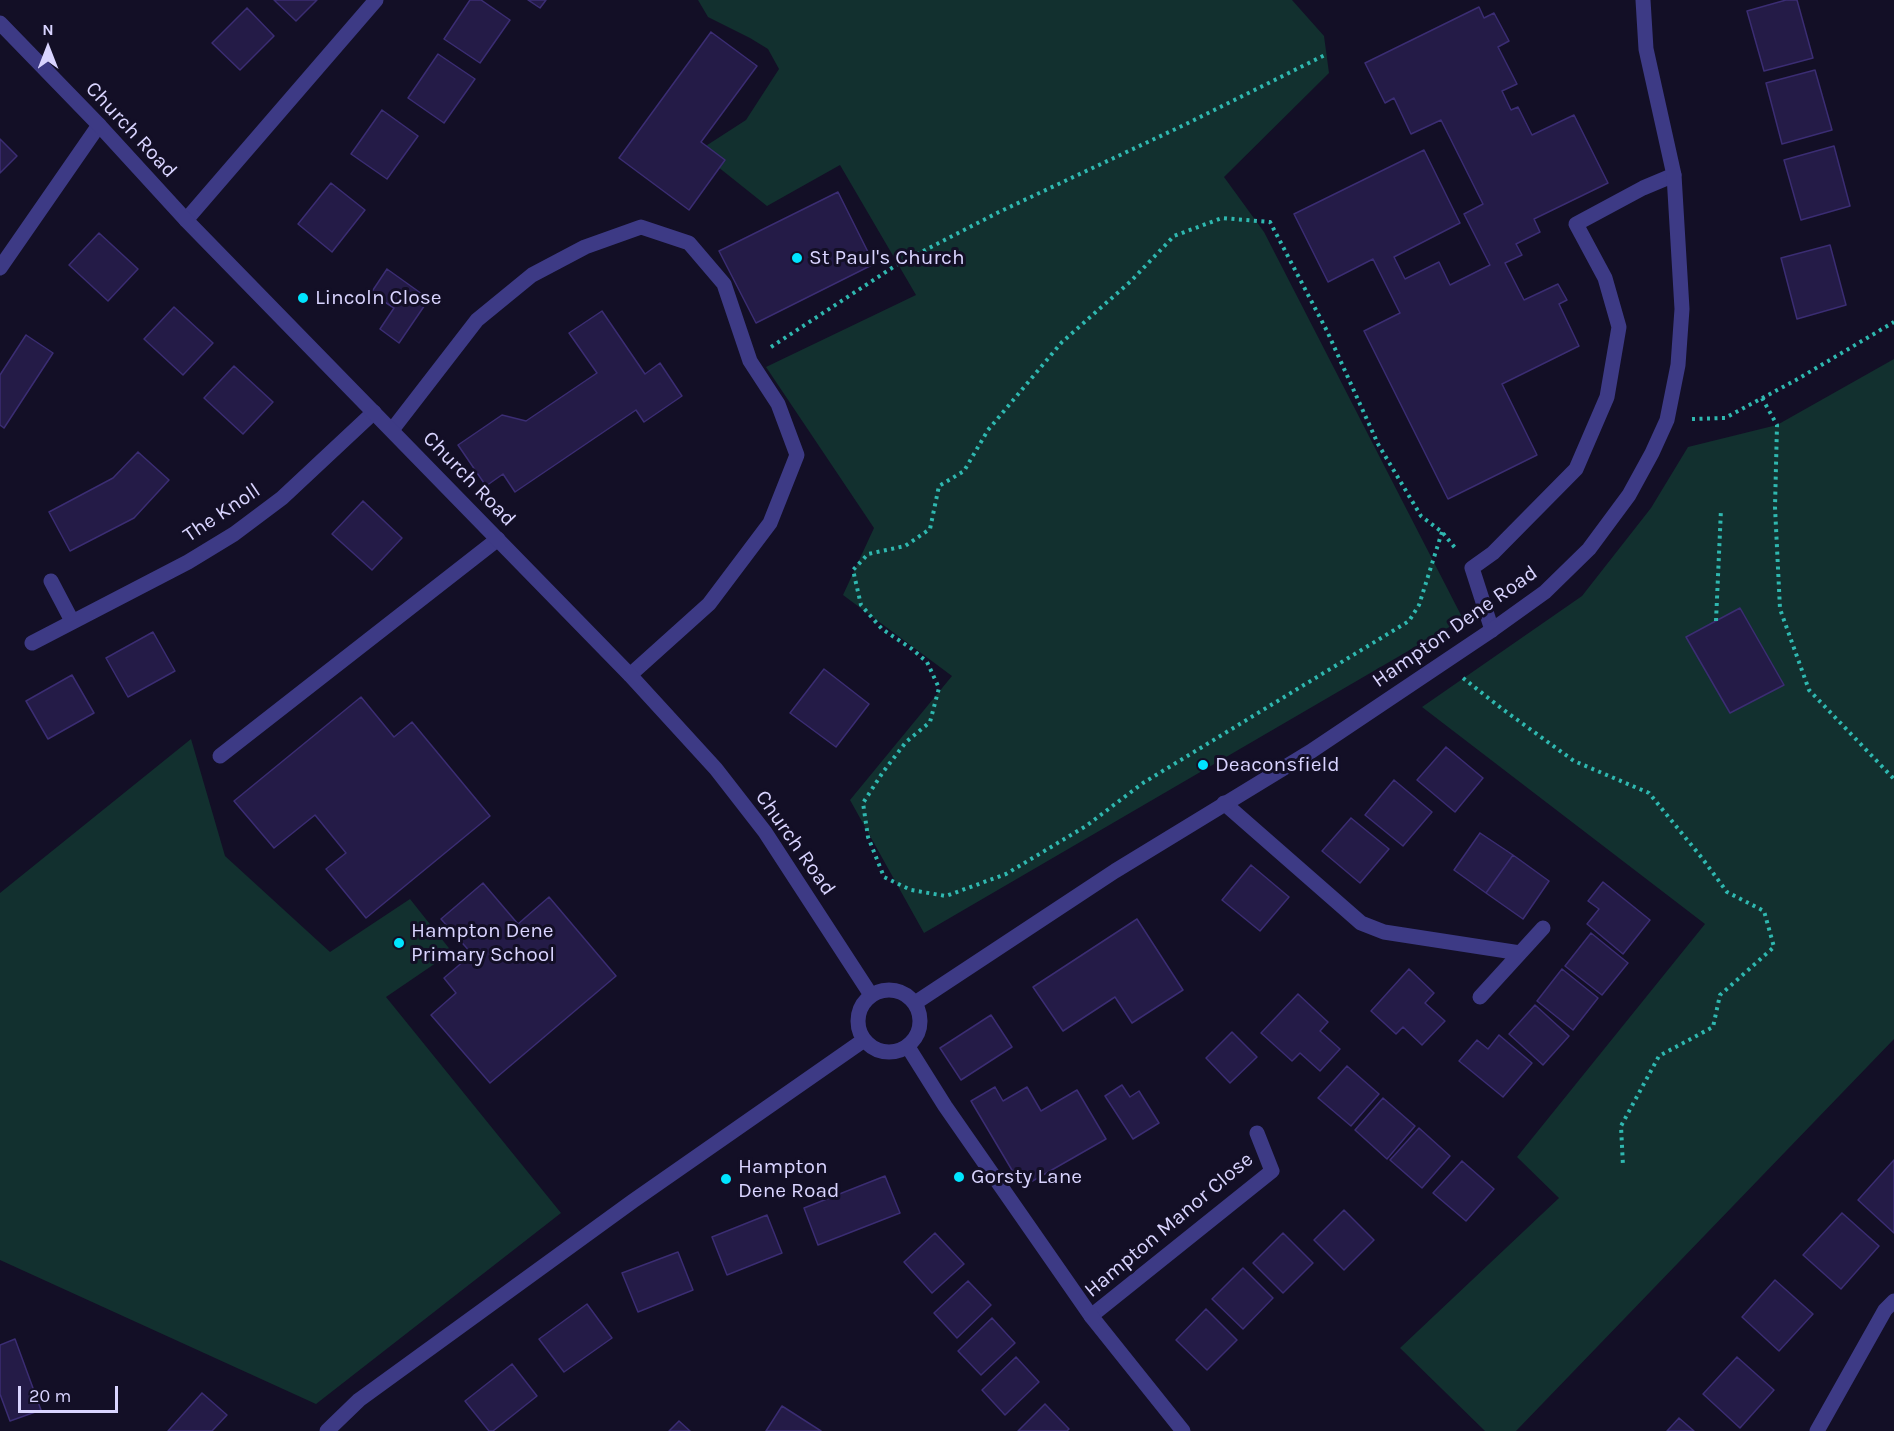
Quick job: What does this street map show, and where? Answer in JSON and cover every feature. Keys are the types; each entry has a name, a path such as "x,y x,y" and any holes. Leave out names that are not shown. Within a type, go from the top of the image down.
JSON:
{"street":[{"path":"186,220 376,0"},
{"name":"Hampton Dene Road","path":"915,1003 1115,871 1310,752 1492,630 1545,592 1589,549 1629,495 1652,453 1666,420 1678,365 1682,309 1674,175 1646,49 1643,0"},
{"name":"Church Road","path":"0,23 99,125 186,220 630,675 716,769 765,832 871,995"},
{"path":"0,268 99,125"},
{"path":"1492,630 1472,568 1493,553 1576,469 1607,397 1619,327 1605,278 1576,224 1643,188 1674,175"},
{"path":"392,430 477,320 532,275 585,248 641,227 689,243 724,284 750,361 778,404 797,455 771,523 709,604 630,675"},
{"name":"The Knoll","path":"32,643 188,561 234,534 282,498 374,412"},
{"path":"220,756 498,539"},
{"path":"51,581 72,621"},
{"path":"1224,804 1361,923 1384,932 1520,953"},
{"path":"1480,996 1543,928"},
{"path":"883,990 895,990 906,994 915,1003 920,1014 921,1027 916,1038 908,1047 896,1052 884,1053 873,1048 864,1040 858,1027 858,1013 863,1003 871,995 883,990"},
{"path":"327,1431 368,1393 633,1201 864,1040"},
{"path":"908,1047 945,1106 1091,1316 1183,1431"},
{"name":"Hampton Manor Close","path":"1091,1316 1272,1171 1257,1133"},
{"path":"1817,1431 1885,1310 1894,1301"}],"path":[{"path":"750,361 898,264 999,212 1184,125 1327,54"},
{"path":"1442,532 1419,605 1409,621 1143,783 1086,826 1006,874 946,896 911,890 884,877 868,837 863,803 906,742 930,722 939,688 927,662 882,629 861,605 853,570 868,554 905,546 930,529 939,486 964,471 988,430 1062,342 1131,281 1174,236 1222,218 1270,222 1327,331 1378,444 1421,516 1442,532 1472,568"},
{"path":"1666,420 1725,418 1894,322"},
{"path":"1762,398 1777,425 1775,507 1780,609 1809,690 1894,779"},
{"path":"1716,621 1721,509"},
{"path":"1445,662 1501,708 1574,761 1649,793 1702,858 1726,892 1764,911 1774,947 1720,995 1713,1027 1659,1056 1621,1126 1623,1166"}],"green space":[{"path":"698,0 1292,0 1324,36 1329,73 1224,177 1264,232 1463,619 924,933 850,800 952,676 843,595 874,528 766,367 916,295 840,165 767,206 698,151 746,120 779,69 768,49 708,17"},
{"path":"1894,359 1894,1039 1516,1431 1485,1431 1400,1348 1559,1198 1517,1157 1705,924 1422,707 1582,596 1651,508 1688,447 1777,425"},
{"path":"191,739 225,856 330,952 410,899 452,952 386,997 561,1213 316,1404 0,1260 0,893"}],"building":[{"path":"274,0 317,0 296,21"},
{"path":"470,0 481,0 510,20 480,63 444,39"},
{"path":"528,0 546,0 540,8"},
{"path":"1786,0 1797,0 1813,58 1764,71 1747,11"},
{"path":"1479,7 1484,18 1494,13 1509,41 1498,47 1517,84 1502,91 1511,110 1518,107 1532,135 1574,115 1608,183 1534,219 1540,232 1516,244 1522,255 1505,263 1524,300 1558,284 1567,300 1559,304 1579,346 1502,384 1537,455 1448,499 1364,331 1400,313 1373,259 1328,282 1294,214 1424,150 1460,223 1394,257 1405,279 1439,262 1450,285 1490,265 1464,214 1483,204 1441,120 1411,134 1394,98 1385,103 1365,63"},
{"path":"247,8 274,36 240,70 212,43"},
{"path":"711,32 757,66 701,142 725,160 689,210 619,158"},
{"path":"438,54 475,79 444,123 408,98"},
{"path":"1815,70 1832,130 1782,144 1766,83"},
{"path":"382,110 418,136 387,179 351,154"},
{"path":"0,139 17,156 0,173"},
{"path":"1834,146 1850,206 1801,220 1784,160"},
{"path":"331,183 365,210 332,252 298,224"},
{"name":"St Paul's Church","path":"838,192 874,264 756,323 719,251"},
{"path":"99,233 138,269 108,301 69,265"},
{"path":"1830,245 1846,305 1797,319 1781,258"},
{"path":"387,269 429,299 399,343 380,329 394,308 371,293"},
{"path":"174,307 213,343 183,375 144,339"},
{"path":"602,311 645,374 660,363 682,396 644,422 636,410 515,492 503,474 486,486 458,445 502,415 526,421 597,373 569,333"},
{"path":"26,335 53,353 4,428 0,425 0,375"},
{"path":"234,366 273,402 243,434 204,398"},
{"path":"138,452 169,480 134,518 70,551 49,512 113,478"},
{"path":"363,501 402,538 372,570 332,534"},
{"path":"1740,608 1784,685 1730,713 1686,637"},
{"path":"153,632 175,671 128,697 106,658"},
{"path":"824,669 869,704 836,747 790,713"},
{"path":"72,675 94,713 48,739 26,701"},
{"path":"361,697 394,737 412,722 490,816 366,918 326,869 346,853 315,815 274,848 234,801"},
{"path":"1446,747 1483,778 1455,812 1417,780"},
{"path":"1394,780 1432,812 1403,846 1365,815"},
{"path":"1351,818 1389,849 1360,883 1322,851"},
{"path":"1480,833 1513,855 1486,893 1454,870"},
{"path":"1513,855 1549,881 1523,919 1486,893"},
{"path":"1251,865 1289,897 1260,931 1222,900"},
{"path":"1603,882 1650,920 1623,954 1587,924 1599,909 1588,901"},
{"path":"483,883 518,924 549,897 616,976 490,1083 431,1015 456,993 444,978 472,954 441,919"},
{"path":"1137,919 1183,990 1132,1023 1115,997 1063,1031 1033,987"},
{"path":"1591,933 1628,963 1602,995 1565,966"},
{"path":"1409,969 1434,993 1425,1003 1445,1021 1422,1045 1403,1027 1396,1034 1371,1011"},
{"path":"1562,969 1598,998 1573,1030 1537,1001"},
{"path":"1298,994 1328,1022 1320,1031 1340,1049 1320,1071 1300,1053 1292,1061 1261,1033"},
{"path":"1535,1005 1569,1036 1543,1065 1509,1034"},
{"path":"991,1015 1012,1047 961,1080 940,1048"},
{"path":"1232,1032 1257,1057 1230,1083 1206,1058"},
{"path":"1499,1035 1532,1063 1503,1097 1459,1061 1477,1040 1488,1049"},
{"path":"1347,1066 1379,1094 1351,1126 1318,1098"},
{"path":"1122,1085 1130,1097 1139,1091 1159,1123 1133,1139 1105,1096"},
{"path":"995,1087 1003,1101 1027,1087 1041,1111 1077,1090 1106,1139 1022,1187 971,1101"},
{"path":"1383,1098 1415,1126 1387,1159 1355,1130"},
{"path":"1419,1128 1450,1156 1422,1188 1390,1160"},
{"path":"1894,1160 1894,1233 1858,1200"},
{"path":"1462,1161 1494,1189 1466,1221 1433,1193"},
{"path":"885,1176 900,1213 818,1245 804,1208"},
{"path":"1344,1210 1374,1240 1344,1270 1314,1240"},
{"path":"1842,1213 1879,1246 1841,1289 1803,1255"},
{"path":"767,1215 782,1253 727,1275 712,1237"},
{"path":"935,1233 964,1264 932,1293 904,1262"},
{"path":"1283,1233 1313,1263 1283,1293 1253,1263"},
{"path":"678,1252 693,1290 638,1312 622,1273"},
{"path":"1243,1268 1273,1298 1243,1329 1212,1299"},
{"path":"1775,1280 1813,1314 1779,1351 1742,1317"},
{"path":"968,1281 991,1305 957,1338 934,1313"},
{"path":"587,1304 612,1338 564,1372 539,1339"},
{"path":"1206,1309 1237,1340 1207,1370 1176,1340"},
{"path":"992,1318 1015,1343 981,1375 958,1351"},
{"path":"15,1339 41,1410 10,1421 0,1394 0,1345"},
{"path":"1016,1357 1039,1382 1005,1415 982,1390"},
{"path":"1737,1357 1774,1390 1740,1428 1703,1394"},
{"path":"512,1364 537,1396 493,1431 489,1431 465,1401"},
{"path":"202,1393 227,1415 212,1431 168,1431"},
{"path":"1045,1404 1069,1429 1067,1431 1018,1431"},
{"path":"782,1406 821,1431 766,1431"},
{"path":"1679,1418 1694,1431 1667,1431"},
{"path":"679,1421 690,1431 669,1431"}],"place":[{"name":"St Paul's Church","path":"797,258"},
{"name":"Lincoln Close","path":"303,298"},
{"name":"Deaconsfield","path":"1203,765"},
{"name":"Hampton Dene Primary School","path":"399,943"},
{"name":"Gorsty Lane","path":"959,1177"},
{"name":"Hampton Dene Road","path":"726,1179"}]}
